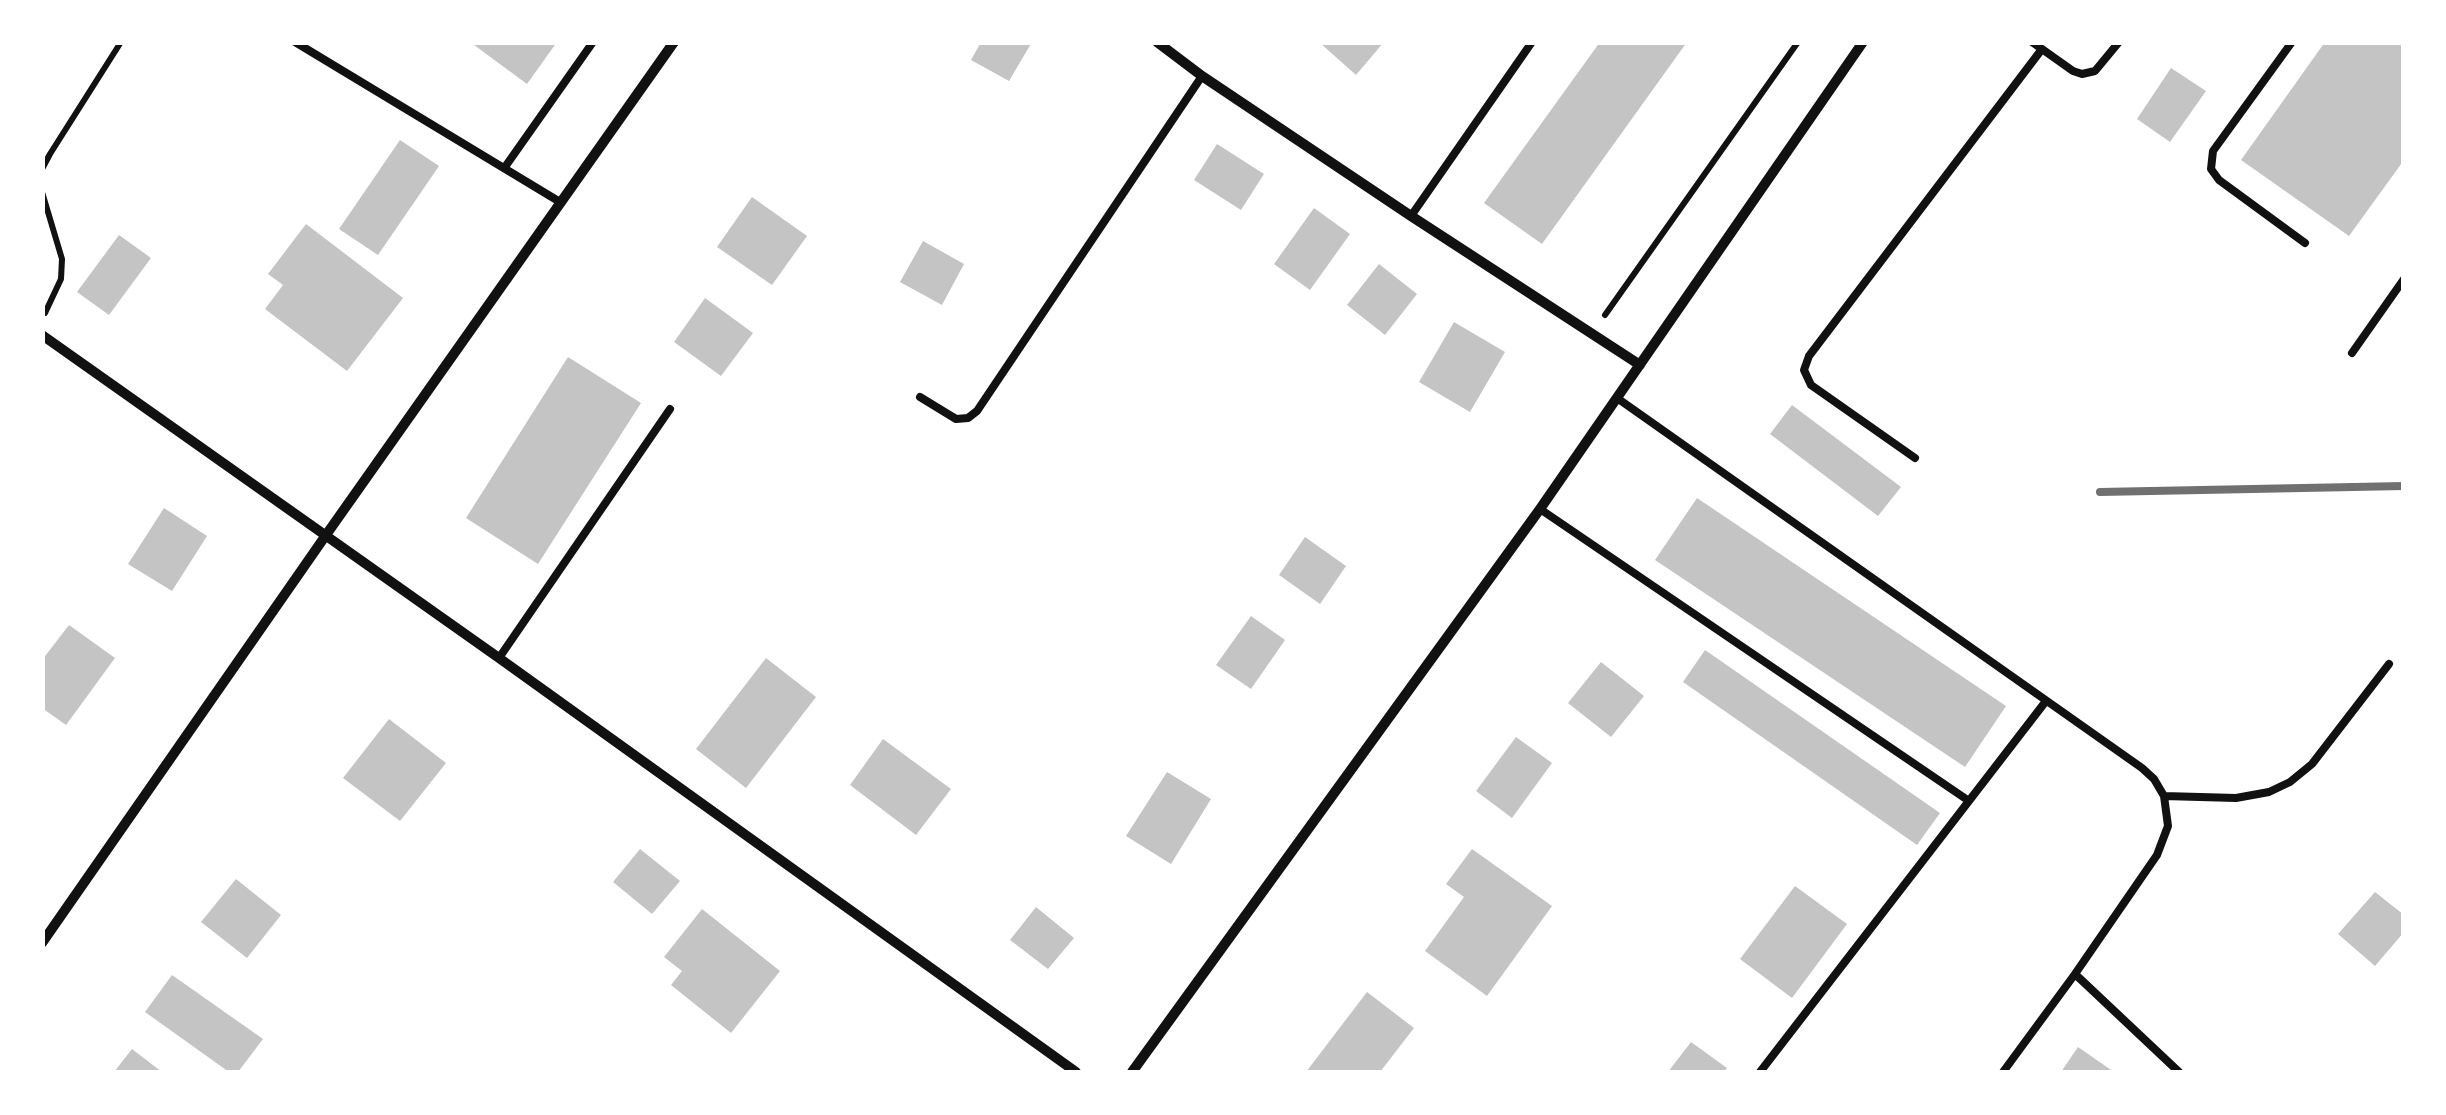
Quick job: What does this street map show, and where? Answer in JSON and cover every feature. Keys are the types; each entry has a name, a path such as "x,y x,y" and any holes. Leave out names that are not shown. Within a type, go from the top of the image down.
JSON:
{"street":[{"path":"42,943 674,42"},
{"path":"1157,42 1202,76 1640,366"},
{"path":"1132,1072 1540,509 1864,42"},
{"path":"42,335 1076,1072"}],"lane":[{"path":"295,42 560,202"},
{"path":"505,168 593,42"},
{"path":"1411,216 1532,42"},
{"path":"2032,42 2082,74 2095,72 2119,42"},
{"path":"2292,42 2213,151 2211,169 2219,180 2305,243"},
{"path":"1915,458 1812,385 1804,370 1809,356 2042,50"},
{"path":"920,397 956,419 968,418 977,411 1202,76"},
{"path":"2352,353 2404,279"},
{"path":"1617,398 2142,768 2164,796 2168,826 2157,855 2003,1072"},
{"path":"499,658 670,409"},
{"path":"1540,509 1969,801"},
{"path":"2164,796 2236,798 2269,792 2290,782 2312,764 2390,664"},
{"path":"1760,1072 2046,701"},
{"path":"2076,974 2179,1072"}],"path":[{"path":"42,169 122,42"},
{"path":"1592,334 1798,42"},
{"path":"42,192 62,259 61,278 42,318"}],"building":[{"path":"470,42 557,42 527,84"},
{"path":"981,42 1032,42 1009,81 971,60"},
{"path":"1319,42 1384,42 1356,75"},
{"path":"1600,42 1687,42 1542,244 1484,203"},
{"path":"2325,42 2404,42 2404,160 2349,236 2241,160"},
{"path":"2171,68 2206,91 2170,142 2137,119"},
{"path":"400,140 439,166 378,255 339,229"},
{"path":"1217,144 1264,174 1241,210 1194,180"},
{"path":"752,197 807,236 772,285 717,247"},
{"path":"1314,208 1350,234 1310,290 1274,264"},
{"path":"306,224 403,298 347,371 265,309 283,285 268,274"},
{"path":"119,235 151,258 109,315 77,292"},
{"path":"923,241 964,264 942,305 900,282"},
{"path":"1379,264 1417,294 1385,335 1347,305"},
{"path":"705,298 753,333 721,376 674,342"},
{"path":"1454,322 1505,352 1470,412 1419,382"},
{"path":"568,357 641,403 538,564 466,518"},
{"path":"1792,405 1901,487 1878,516 1770,434"},
{"path":"1697,498 2006,706 1965,767 1655,560"},
{"path":"164,508 207,536 172,591 128,564"},
{"path":"1305,537 1346,566 1320,604 1279,575"},
{"path":"1251,616 1285,640 1251,689 1216,665"},
{"path":"69,625 115,658 66,725 42,708 42,660"},
{"path":"1705,650 1940,813 1917,845 1683,682"},
{"path":"766,658 816,697 746,788 696,749"},
{"path":"1601,662 1644,696 1611,737 1568,703"},
{"path":"389,719 446,763 400,821 343,778"},
{"path":"1516,737 1552,763 1512,818 1476,791"},
{"path":"883,739 951,789 916,835 850,785"},
{"path":"1167,772 1211,799 1171,864 1126,836"},
{"path":"640,849 680,881 652,914 613,882"},
{"path":"1472,849 1552,906 1487,996 1425,951 1464,897 1446,884"},
{"path":"236,879 281,915 247,958 201,922"},
{"path":"1795,886 1847,924 1792,998 1740,959"},
{"path":"2375,892 2404,915 2404,932 2375,966 2338,934"},
{"path":"1036,907 1074,938 1048,969 1010,940"},
{"path":"702,909 780,971 731,1033 671,985 682,971 664,957"},
{"path":"172,975 263,1039 238,1072 229,1072 145,1012"},
{"path":"1367,992 1414,1028 1380,1072 1306,1072"},
{"path":"1691,1042 1727,1068 1724,1072 1668,1072"},
{"path":"2078,1047 2114,1072 2061,1072"},
{"path":"132,1049 162,1072 114,1072"}],"railway":[{"path":"2100,492 2404,486"}]}
